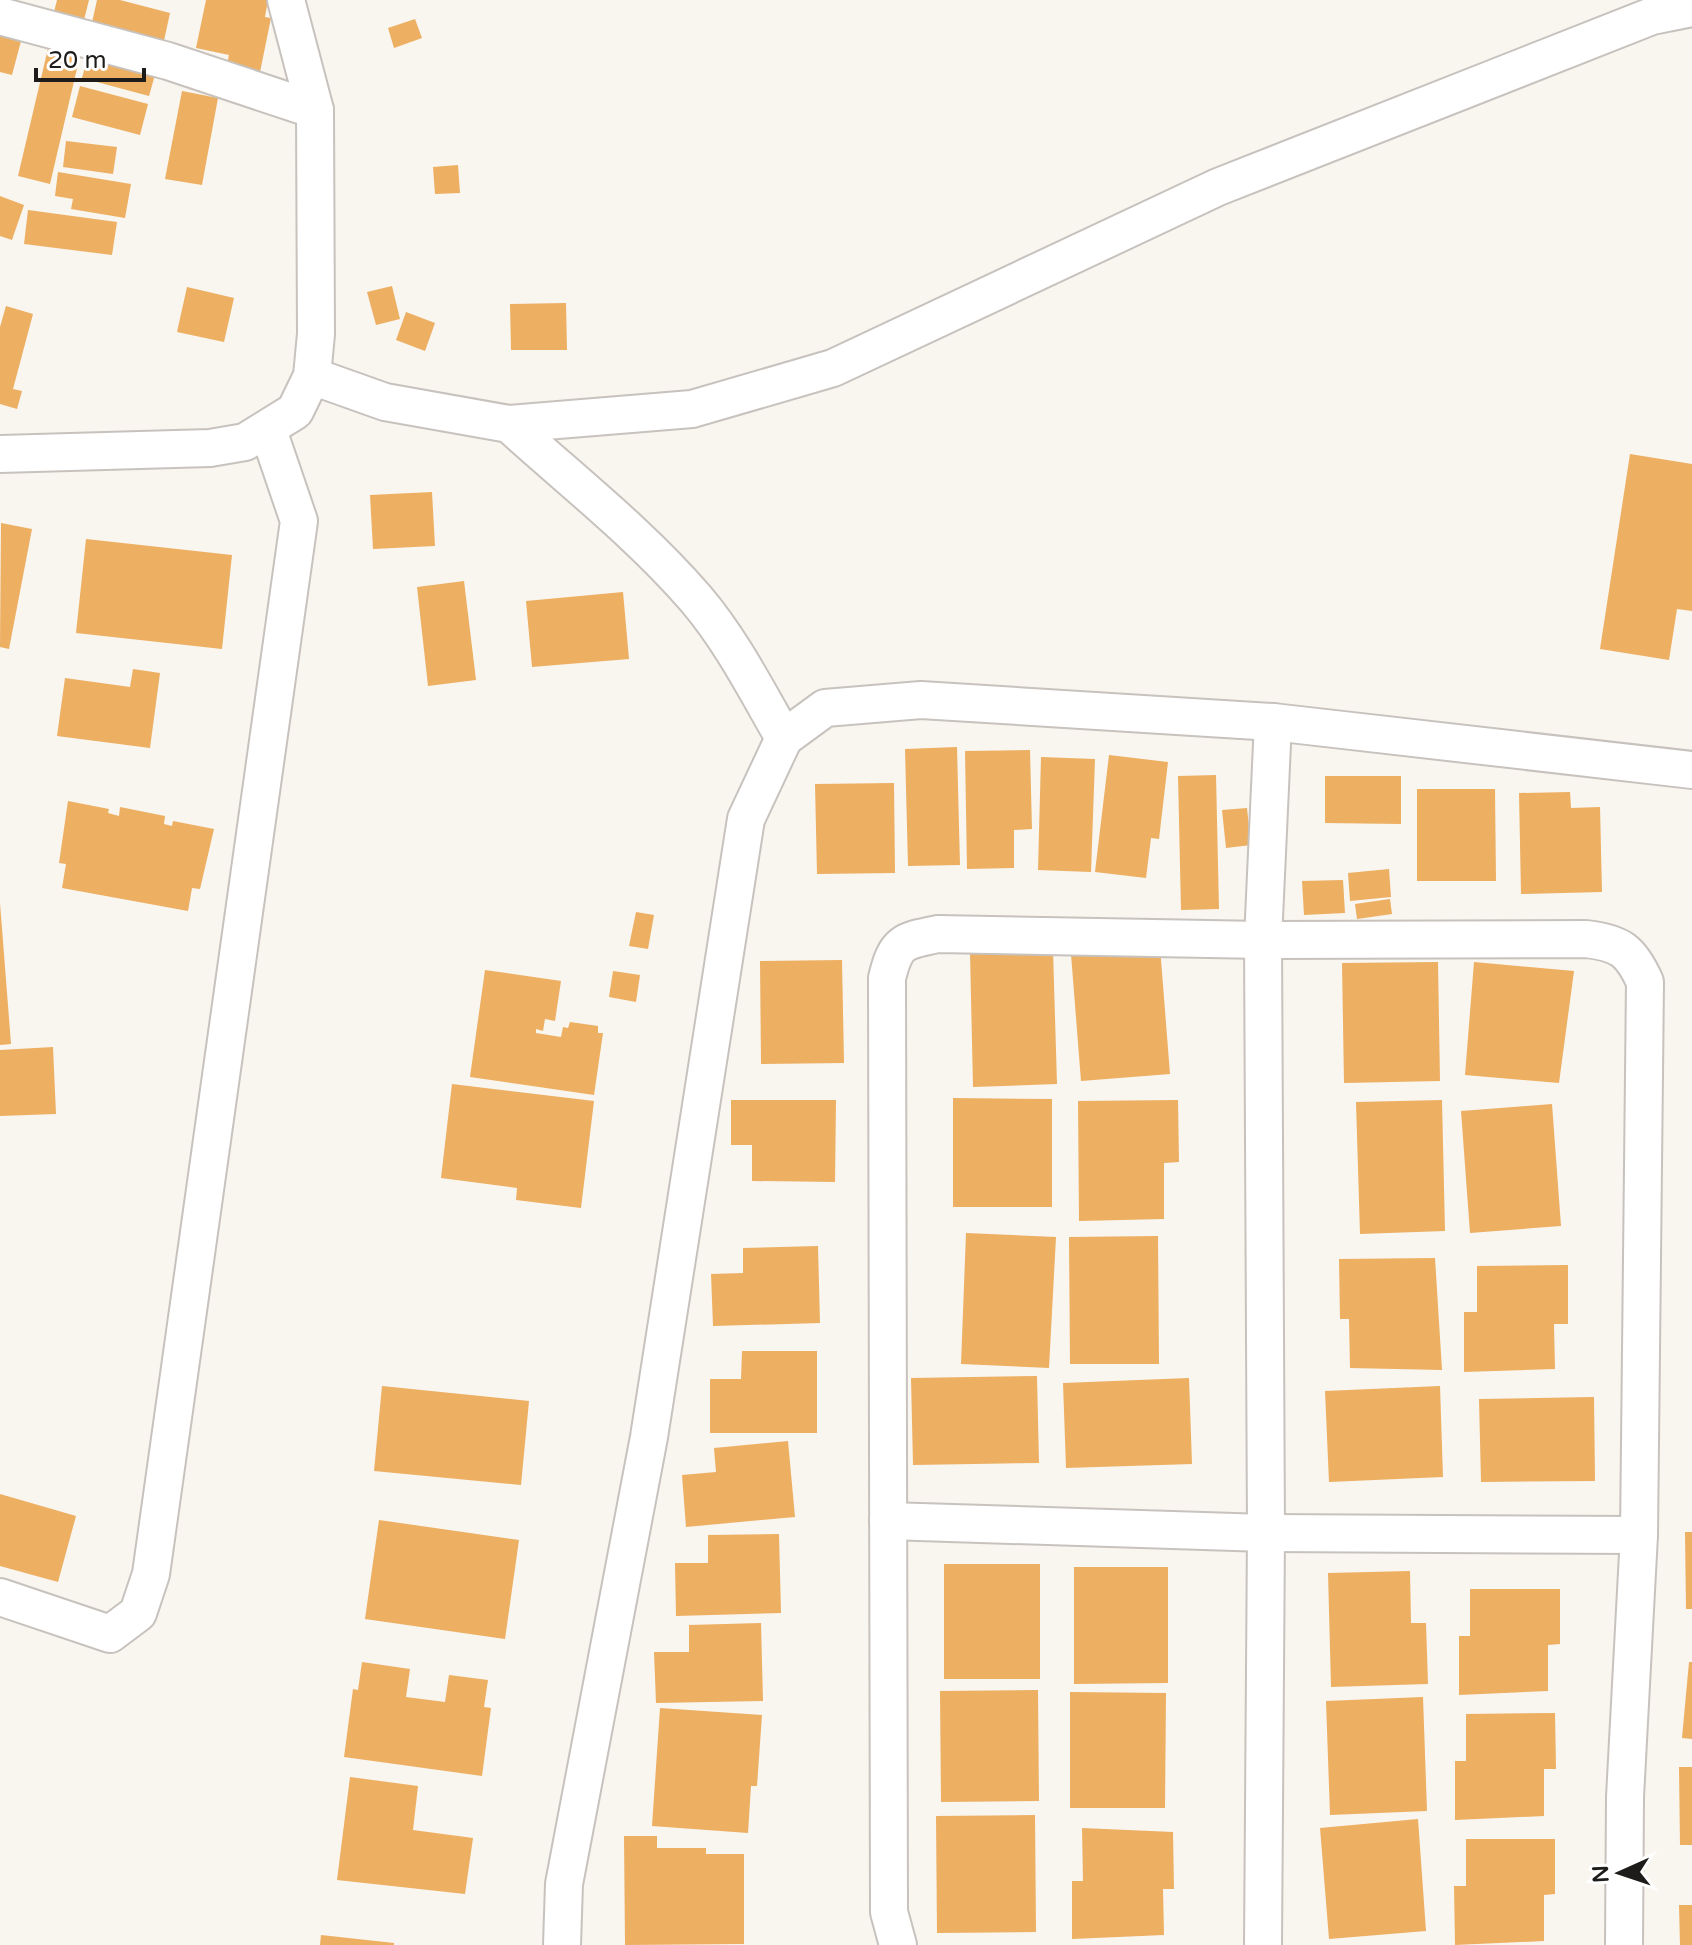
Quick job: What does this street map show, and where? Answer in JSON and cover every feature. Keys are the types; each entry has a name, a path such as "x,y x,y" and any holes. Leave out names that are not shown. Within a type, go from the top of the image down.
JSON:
{"street":[{"path":"0,454 210,448 245,442 295,411 312,376 316,320 315,110 286,0"},
{"path":"312,376 385,402 509,424 692,409 833,368 885,347 1218,187 1652,16 1692,8"},
{"path":"0,16 168,61 315,110"},
{"path":"509,424 628,530 696,600 748,675 784,738"},
{"path":"0,1597 110,1634 138,1613 151,1574 299,521 268,430"},
{"path":"562,1945 564,1884 649,1437 746,819 784,738 825,708 921,700 1273,722 1692,770"},
{"path":"1263,1945 1266,1533 1263,940 1273,722"},
{"path":"898,1945 889,1912 887,978 894,951 909,940 938,934 1263,940 1586,939 1608,942 1633,956 1645,982 1639,1535 1625,1797 1624,1945"},
{"path":"888,1521 1266,1533 1639,1535"}],"building":[{"path":"57,0 89,0 83,24 53,16"},
{"path":"97,0 120,0 170,13 163,45 91,27"},
{"path":"206,0 268,0 265,17 271,18 259,77 226,69 229,55 196,48"},
{"path":"0,19 25,26 12,75 0,72"},
{"path":"415,19 422,38 394,48 388,28"},
{"path":"50,40 82,47 50,184 18,176"},
{"path":"91,45 158,64 149,96 82,78"},
{"path":"80,86 148,104 140,135 72,117"},
{"path":"182,91 218,98 202,185 165,179"},
{"path":"66,141 117,147 113,174 63,167"},
{"path":"458,165 460,193 435,194 433,167"},
{"path":"58,172 131,184 125,218 71,209 73,199 55,196"},
{"path":"0,196 24,205 12,240 0,236"},
{"path":"28,210 117,222 112,255 24,244"},
{"path":"392,286 400,319 376,325 367,292"},
{"path":"187,287 234,298 224,342 177,332"},
{"path":"566,303 567,350 511,350 510,304"},
{"path":"6,306 33,314 13,389 22,391 17,409 0,404 0,327"},
{"path":"406,312 435,323 425,351 396,340"},
{"path":"1630,454 1692,464 1692,611 1677,609 1669,660 1600,649"},
{"path":"432,492 435,546 373,549 370,495"},
{"path":"1,523 32,529 9,649 0,647"},
{"path":"86,539 232,555 222,649 76,633"},
{"path":"464,581 476,680 428,686 417,587"},
{"path":"623,592 629,659 532,667 526,601"},
{"path":"133,669 160,673 150,748 57,736 65,678 130,687"},
{"path":"957,747 960,865 908,866 905,749"},
{"path":"1030,750 1032,829 1014,830 1014,868 967,869 965,751"},
{"path":"1109,755 1168,762 1159,839 1151,838 1146,878 1095,872"},
{"path":"1041,757 1095,759 1091,872 1038,870"},
{"path":"1216,775 1219,909 1181,910 1178,776"},
{"path":"1325,776 1401,776 1401,824 1325,823"},
{"path":"894,783 895,873 817,874 815,784"},
{"path":"1417,789 1495,789 1496,881 1417,881"},
{"path":"1570,792 1571,808 1600,807 1602,892 1521,894 1519,793"},
{"path":"68,801 109,809 108,813 119,816 120,807 165,816 164,824 172,826 173,821 214,829 200,889 192,888 188,911 62,888 66,864 59,863"},
{"path":"1247,808 1251,845 1226,848 1222,810"},
{"path":"1389,869 1391,897 1350,901 1348,873"},
{"path":"1343,880 1345,913 1304,915 1302,881"},
{"path":"1390,899 1392,914 1357,919 1355,904"},
{"path":"0,903 11,1044 0,1045"},
{"path":"636,912 654,915 648,949 629,946"},
{"path":"1160,947 1170,1074 1081,1081 1071,954"},
{"path":"1053,950 1057,1084 973,1087 970,952"},
{"path":"842,960 844,1063 761,1064 760,961"},
{"path":"1438,962 1440,1081 1344,1083 1342,963"},
{"path":"1474,962 1574,971 1559,1083 1465,1075"},
{"path":"485,970 561,981 555,1021 545,1019 543,1031 536,1029 536,1033 561,1037 563,1027 568,1028 570,1022 598,1026 598,1033 603,1033 594,1095 470,1077"},
{"path":"613,971 640,975 636,1002 609,997"},
{"path":"53,1047 56,1114 0,1116 0,1050"},
{"path":"452,1084 594,1101 581,1208 516,1200 517,1188 441,1178"},
{"path":"953,1098 1052,1099 1052,1207 953,1207"},
{"path":"731,1100 836,1100 835,1182 752,1181 752,1145 731,1145"},
{"path":"1178,1100 1179,1162 1164,1163 1164,1219 1079,1221 1078,1101"},
{"path":"1442,1100 1445,1231 1360,1234 1356,1102"},
{"path":"1552,1104 1561,1226 1470,1233 1461,1111"},
{"path":"966,1233 1056,1237 1049,1368 961,1364"},
{"path":"1158,1236 1159,1364 1070,1364 1069,1237"},
{"path":"818,1246 820,1323 713,1326 711,1274 743,1273 743,1248"},
{"path":"1435,1258 1442,1370 1350,1368 1349,1319 1340,1319 1339,1259"},
{"path":"1568,1265 1568,1324 1554,1324 1555,1369 1464,1372 1464,1312 1477,1312 1477,1266"},
{"path":"742,1351 817,1351 817,1433 710,1433 710,1379 741,1379"},
{"path":"1037,1376 1039,1463 913,1465 911,1378"},
{"path":"1189,1378 1192,1464 1066,1468 1063,1383"},
{"path":"382,1386 529,1401 521,1485 374,1471"},
{"path":"1440,1386 1443,1477 1329,1482 1325,1391"},
{"path":"1594,1397 1595,1481 1481,1482 1479,1399"},
{"path":"788,1441 795,1517 686,1527 682,1475 716,1472 714,1448"},
{"path":"0,1494 76,1516 58,1582 0,1566"},
{"path":"379,1520 519,1540 505,1639 365,1619"},
{"path":"1685,1532 1692,1532 1692,1609 1686,1609"},
{"path":"779,1534 781,1613 676,1616 675,1563 708,1563 708,1535"},
{"path":"944,1564 1040,1564 1040,1679 944,1679"},
{"path":"1074,1567 1168,1567 1168,1683 1074,1684"},
{"path":"1410,1571 1411,1623 1426,1623 1428,1684 1331,1687 1328,1573"},
{"path":"1470,1589 1560,1589 1560,1644 1548,1645 1548,1691 1459,1695 1459,1636 1470,1636"},
{"path":"761,1623 763,1701 656,1703 654,1652 689,1652 689,1625"},
{"path":"362,1662 410,1669 406,1697 445,1702 449,1675 488,1680 484,1707 491,1708 482,1776 344,1757 353,1689 358,1690"},
{"path":"1689,1662 1692,1662 1692,1739 1682,1738"},
{"path":"1038,1690 1039,1801 941,1802 940,1691"},
{"path":"1070,1692 1166,1693 1165,1808 1070,1808"},
{"path":"1423,1697 1427,1811 1330,1815 1326,1701"},
{"path":"660,1708 762,1715 757,1786 751,1786 748,1833 652,1826"},
{"path":"1555,1713 1556,1769 1544,1769 1544,1816 1455,1820 1455,1761 1466,1761 1466,1714"},
{"path":"1679,1767 1692,1767 1692,1845 1680,1845"},
{"path":"350,1777 418,1786 413,1830 473,1838 465,1894 337,1880"},
{"path":"1035,1815 1036,1932 937,1933 936,1816"},
{"path":"1418,1819 1426,1931 1329,1939 1320,1828"},
{"path":"1082,1828 1173,1832 1174,1889 1163,1889 1164,1935 1072,1939 1072,1881 1083,1881"},
{"path":"624,1836 657,1836 657,1848 706,1848 706,1854 744,1854 744,1944 625,1945"},
{"path":"1466,1839 1555,1839 1555,1894 1544,1895 1544,1941 1455,1945 1454,1886 1466,1886"},
{"path":"1679,1905 1692,1905 1692,1945 1680,1945"},
{"path":"321,1935 394,1943 394,1945 320,1945"}]}
